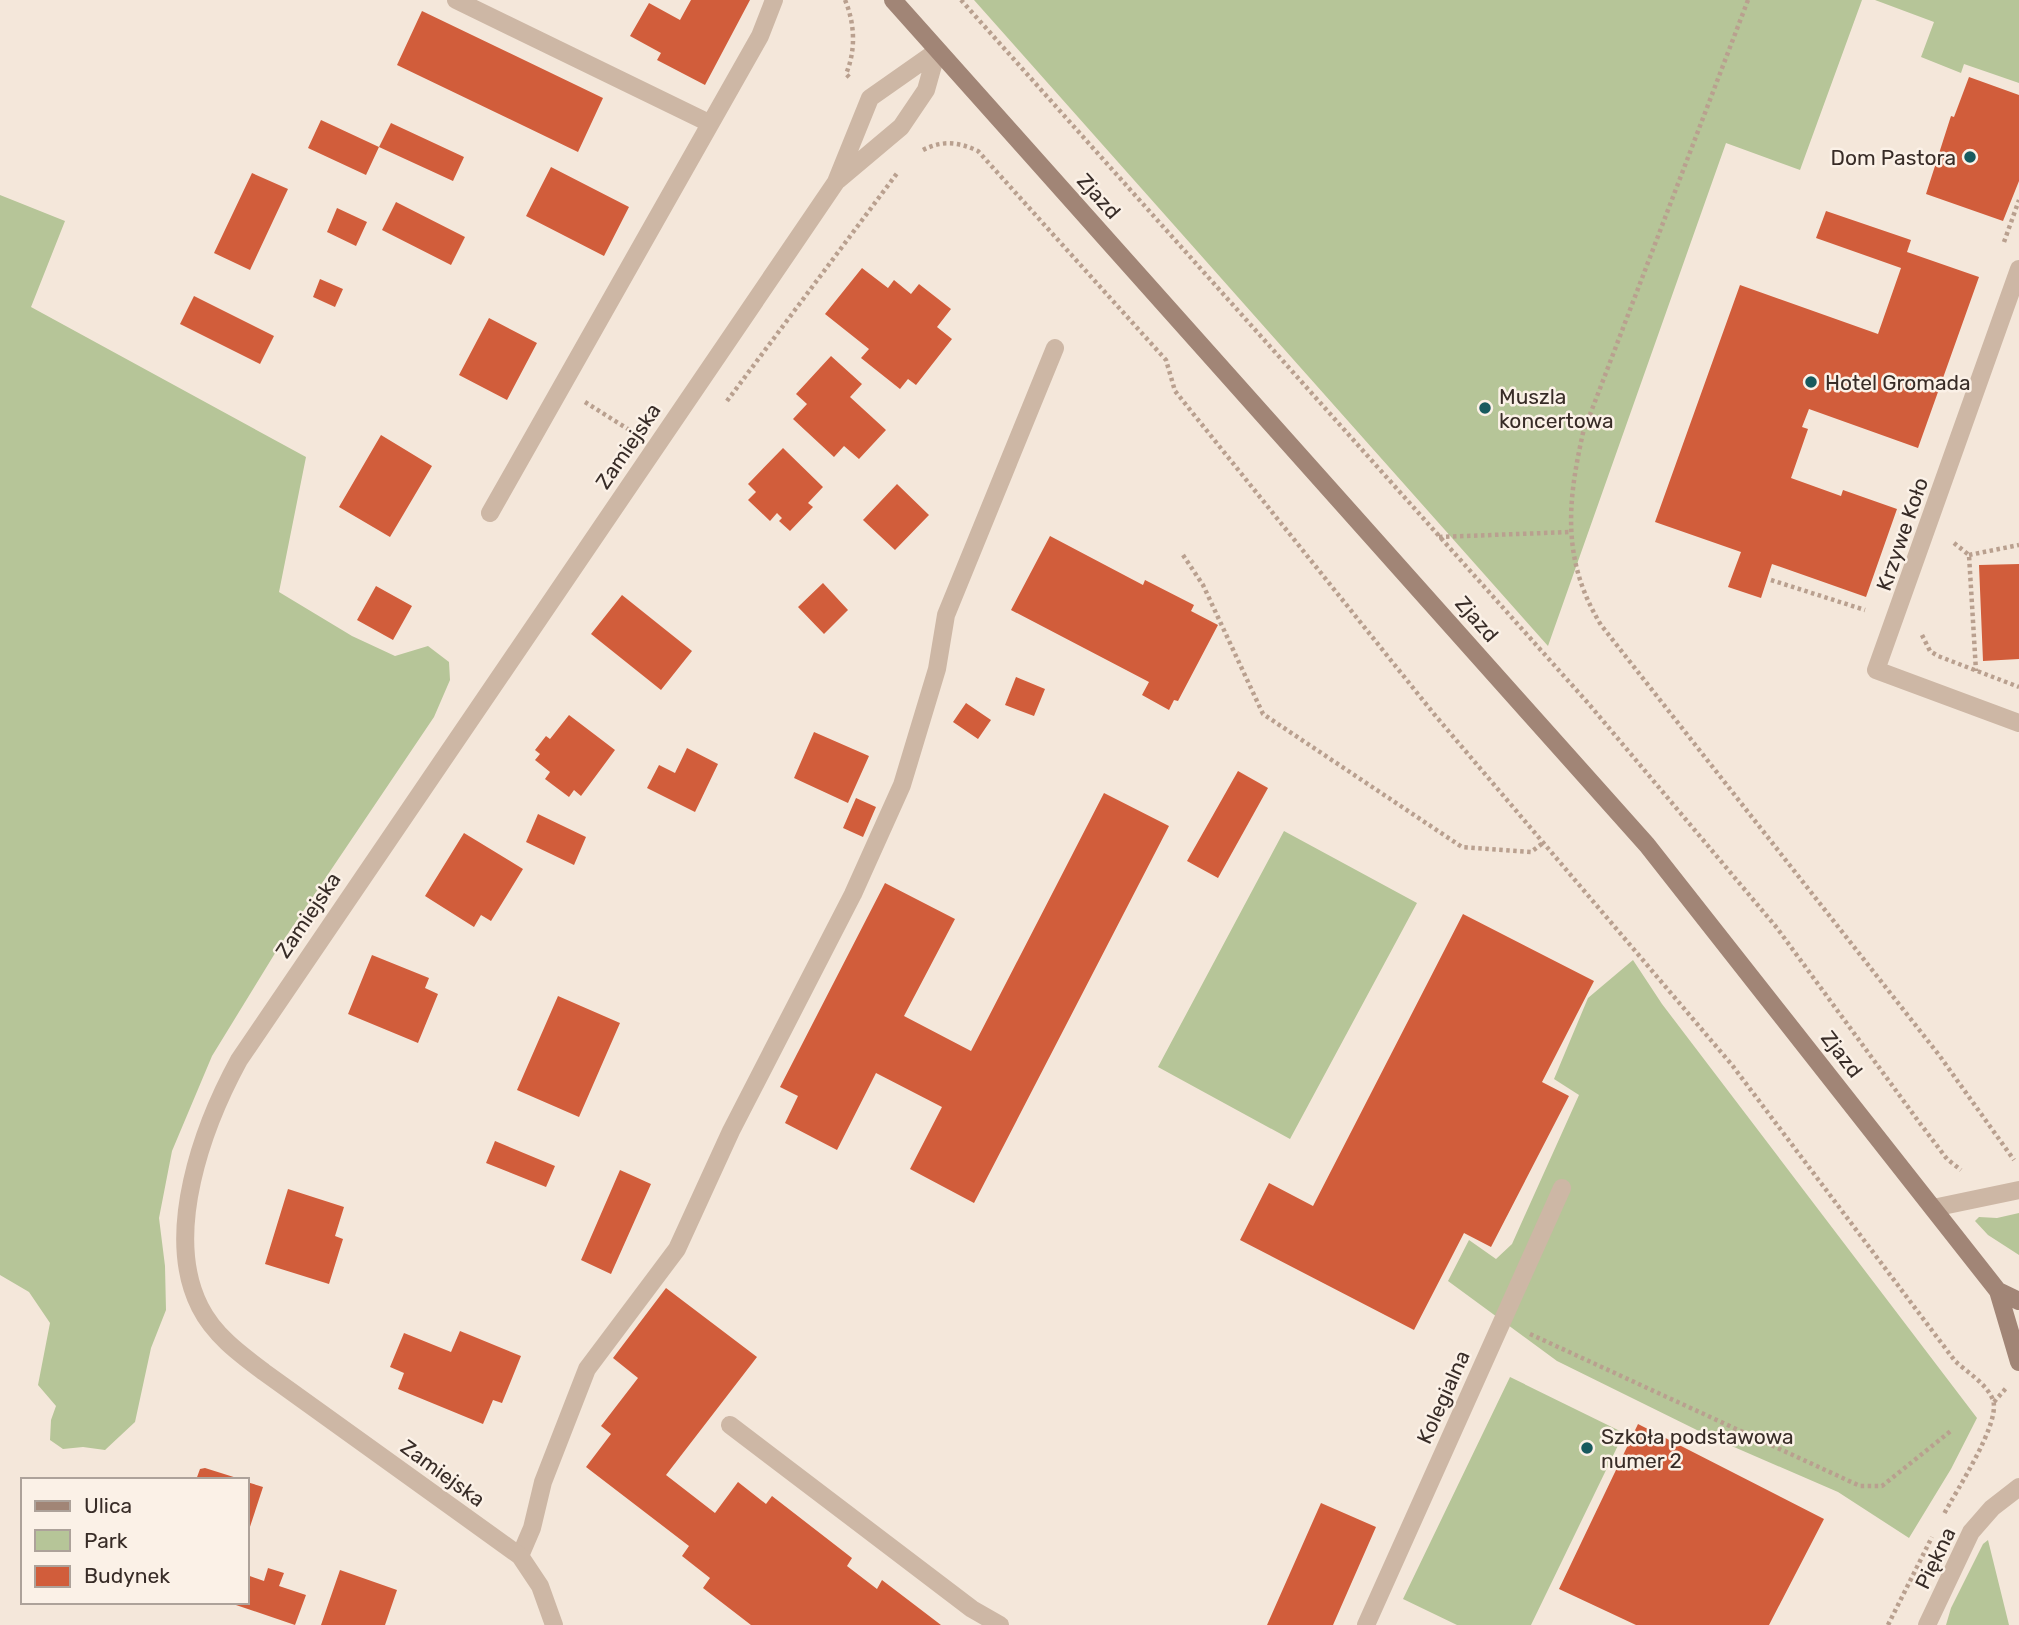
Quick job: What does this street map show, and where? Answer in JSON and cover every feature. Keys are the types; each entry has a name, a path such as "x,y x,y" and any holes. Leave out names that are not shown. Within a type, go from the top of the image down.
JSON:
{"main road":[{"name":"Zjazd","path":"893,0 1647,845 1998,1291 2019,1362"},
{"name":"Zjazd","path":"1998,1291 2019,1301"}],"street":[{"path":"456,0 709,123"},
{"path":"490,513 760,36 774,0"},
{"name":"Zamiejska","path":"835,182 901,127 926,90 937,51"},
{"name":"Zamiejska","path":"554,1625 540,1586 520,1556 233,1349 200,1307 190,1278 187,1206 203,1143 221,1093 239,1060 835,182 870,98 937,51"},
{"name":"Krzywe Koło","path":"2019,269 1876,670 2019,723"},
{"path":"520,1556 555,1448 587,1368 677,1249 730,1131 853,894 902,785 937,669 946,615 1055,348"},
{"name":"Kolegialna","path":"1366,1625 1562,1188"},
{"path":"1933,1208 2019,1190"},
{"path":"730,1425 972,1609 1000,1625"},
{"name":"Piękna","path":"1927,1625 1971,1532 1992,1508 2019,1487"}],"path":[{"path":"961,0 1588,703 1777,928 1947,1159 1971,1173"},
{"path":"1748,0 1583,433 1572,480 1570,532 1574,565 1584,597 1601,625 1939,1055 2005,1143 2018,1168"},
{"path":"917,155 934,144 946,143 965,144 978,151 1166,360 1175,391 1434,714 1732,1065 1955,1361 1988,1391 1994,1402 1989,1429 1888,1625"},
{"path":"724,406 904,167"},
{"path":"561,387 655,446"},
{"path":"1439,537 1570,532"},
{"path":"1946,554 1951,541 1969,555 1976,671"},
{"path":"1969,555 2019,545"},
{"path":"1183,555 1203,585 1263,714 1462,847 1531,852 1543,843"},
{"path":"1921,627 1930,651 2019,687"},
{"path":"1502,1321 1860,1486 1882,1486 1952,1430"}],"green space":[{"name":"Muszla koncertowa","path":"974,0 1862,0 1800,170 1726,143 1548,646"},
{"path":"1875,0 2019,0 2019,83 1964,64 1961,73 1921,57 1934,22"},
{"path":"0,195 65,221 31,307 306,457 279,592 352,636 395,656 428,646 449,662 450,680 434,717 277,950 212,1056 172,1151 159,1218 165,1266 166,1310 151,1348 135,1422 105,1450 83,1447 63,1449 50,1440 51,1420 56,1406 38,1385 50,1323 29,1292 0,1275"},
{"path":"1284,831 1417,903 1290,1139 1158,1067"},
{"path":"1633,960 1662,1004 1977,1418 1951,1469 1909,1538 1838,1492 1711,1437 1557,1361 1448,1281 1469,1240 1496,1259 1512,1244 1579,1095 1554,1079 1588,998"},
{"path":"2019,1213 2019,1255 1988,1235 1975,1221 1979,1217 1997,1218"},
{"path":"1510,1377 1624,1433 1531,1625 1457,1625 1403,1599"},
{"path":"1988,1540 2009,1625 1946,1625 1951,1608 1983,1544"}],"building":[{"path":"691,0 750,0 705,85 657,60 661,53 630,36 649,3 680,20"},
{"path":"422,11 603,98 578,152 397,65"},
{"path":"1969,77 2019,95 2019,181 2003,221 1926,194 1951,116 1954,117"},
{"path":"321,120 379,147 366,175 308,148"},
{"path":"391,123 464,157 453,181 379,147"},
{"path":"551,167 629,207 604,256 526,216"},
{"path":"252,173 288,189 250,270 214,253"},
{"path":"396,202 465,237 451,265 382,230"},
{"path":"337,208 367,222 356,246 327,232"},
{"path":"1826,211 1911,240 1907,252 1979,277 1918,448 1809,409 1802,427 1808,429 1791,478 1841,496 1843,490 1897,509 1866,597 1772,564 1761,598 1728,587 1741,552 1655,522 1740,285 1878,334 1901,268 1816,238"},
{"path":"862,268 888,288 894,280 911,294 919,284 951,309 937,327 952,339 916,385 908,379 900,389 861,358 869,349 825,314"},
{"path":"320,279 343,289 335,307 313,297"},
{"path":"194,296 274,336 260,364 180,324"},
{"path":"489,318 537,343 507,400 459,375"},
{"path":"831,356 862,384 850,397 886,430 859,459 844,446 834,457 793,419 807,404 796,394"},
{"path":"381,435 432,466 390,537 339,507"},
{"path":"783,448 823,487 808,503 813,507 790,531 779,521 782,518 777,513 770,521 748,500 756,492 748,484"},
{"path":"897,484 929,515 895,550 863,520"},
{"path":"1050,536 1143,585 1145,580 1194,605 1191,611 1218,625 1178,701 1174,700 1169,710 1142,695 1149,682 1011,610"},
{"path":"2019,564 2019,659 1983,661 1979,565"},
{"path":"823,583 848,610 824,634 798,607"},
{"path":"376,586 412,606 393,640 357,620"},
{"path":"622,595 692,651 661,690 591,634"},
{"path":"1016,677 1045,689 1034,716 1005,705"},
{"path":"966,703 991,720 978,739 953,722"},
{"path":"569,715 615,750 581,796 574,790 569,797 545,779 550,772 535,760 540,754 535,750 546,736 550,739"},
{"path":"814,732 869,756 848,803 794,778"},
{"path":"687,748 718,764 695,812 647,788 659,765 675,773"},
{"path":"1238,771 1268,788 1218,878 1187,861"},
{"path":"1104,793 1169,826 974,1203 910,1169 942,1107 876,1073 837,1150 785,1123 798,1096 780,1087 885,883 955,919 904,1016 971,1051"},
{"path":"856,798 876,807 863,837 843,828"},
{"path":"538,814 586,837 574,865 526,842"},
{"path":"464,833 523,869 491,921 481,915 474,927 425,896"},
{"path":"1463,914 1594,981 1542,1082 1569,1096 1491,1247 1464,1233 1414,1330 1240,1240 1269,1183 1313,1206"},
{"path":"372,955 429,978 425,988 438,994 418,1043 348,1014"},
{"path":"558,996 620,1023 579,1117 517,1090"},
{"path":"495,1141 555,1166 546,1187 486,1163"},
{"path":"620,1170 651,1184 611,1274 581,1260"},
{"path":"288,1189 344,1207 335,1236 343,1239 329,1284 265,1264"},
{"path":"666,1288 757,1357 666,1475 715,1513 738,1482 766,1504 772,1496 852,1558 847,1566 877,1589 882,1580 941,1625 751,1625 703,1588 710,1578 682,1556 689,1546 586,1467 611,1434 601,1426 638,1378 613,1358"},
{"path":"460,1331 521,1356 502,1403 493,1400 483,1424 398,1389 404,1373 390,1367 404,1333 451,1352"},
{"path":"1638,1424 1824,1519 1769,1625 1636,1625 1559,1589"},
{"path":"205,1468 237,1478 197,1478 200,1469"},
{"path":"248,1482 263,1487 248,1533"},
{"path":"1321,1503 1376,1527 1333,1625 1267,1625"},
{"path":"268,1568 284,1573 279,1586 306,1595 295,1625 233,1604 248,1604 248,1575 264,1581"},
{"path":"340,1570 397,1590 385,1625 321,1625"}],"place":[{"name":"Dom Pastora","path":"1970,157"},
{"name":"Hotel Gromada","path":"1811,382"},
{"name":"Muszla koncertowa","path":"1485,408"},
{"name":"Szkoła podstawowa numer 2","path":"1587,1448"}]}
